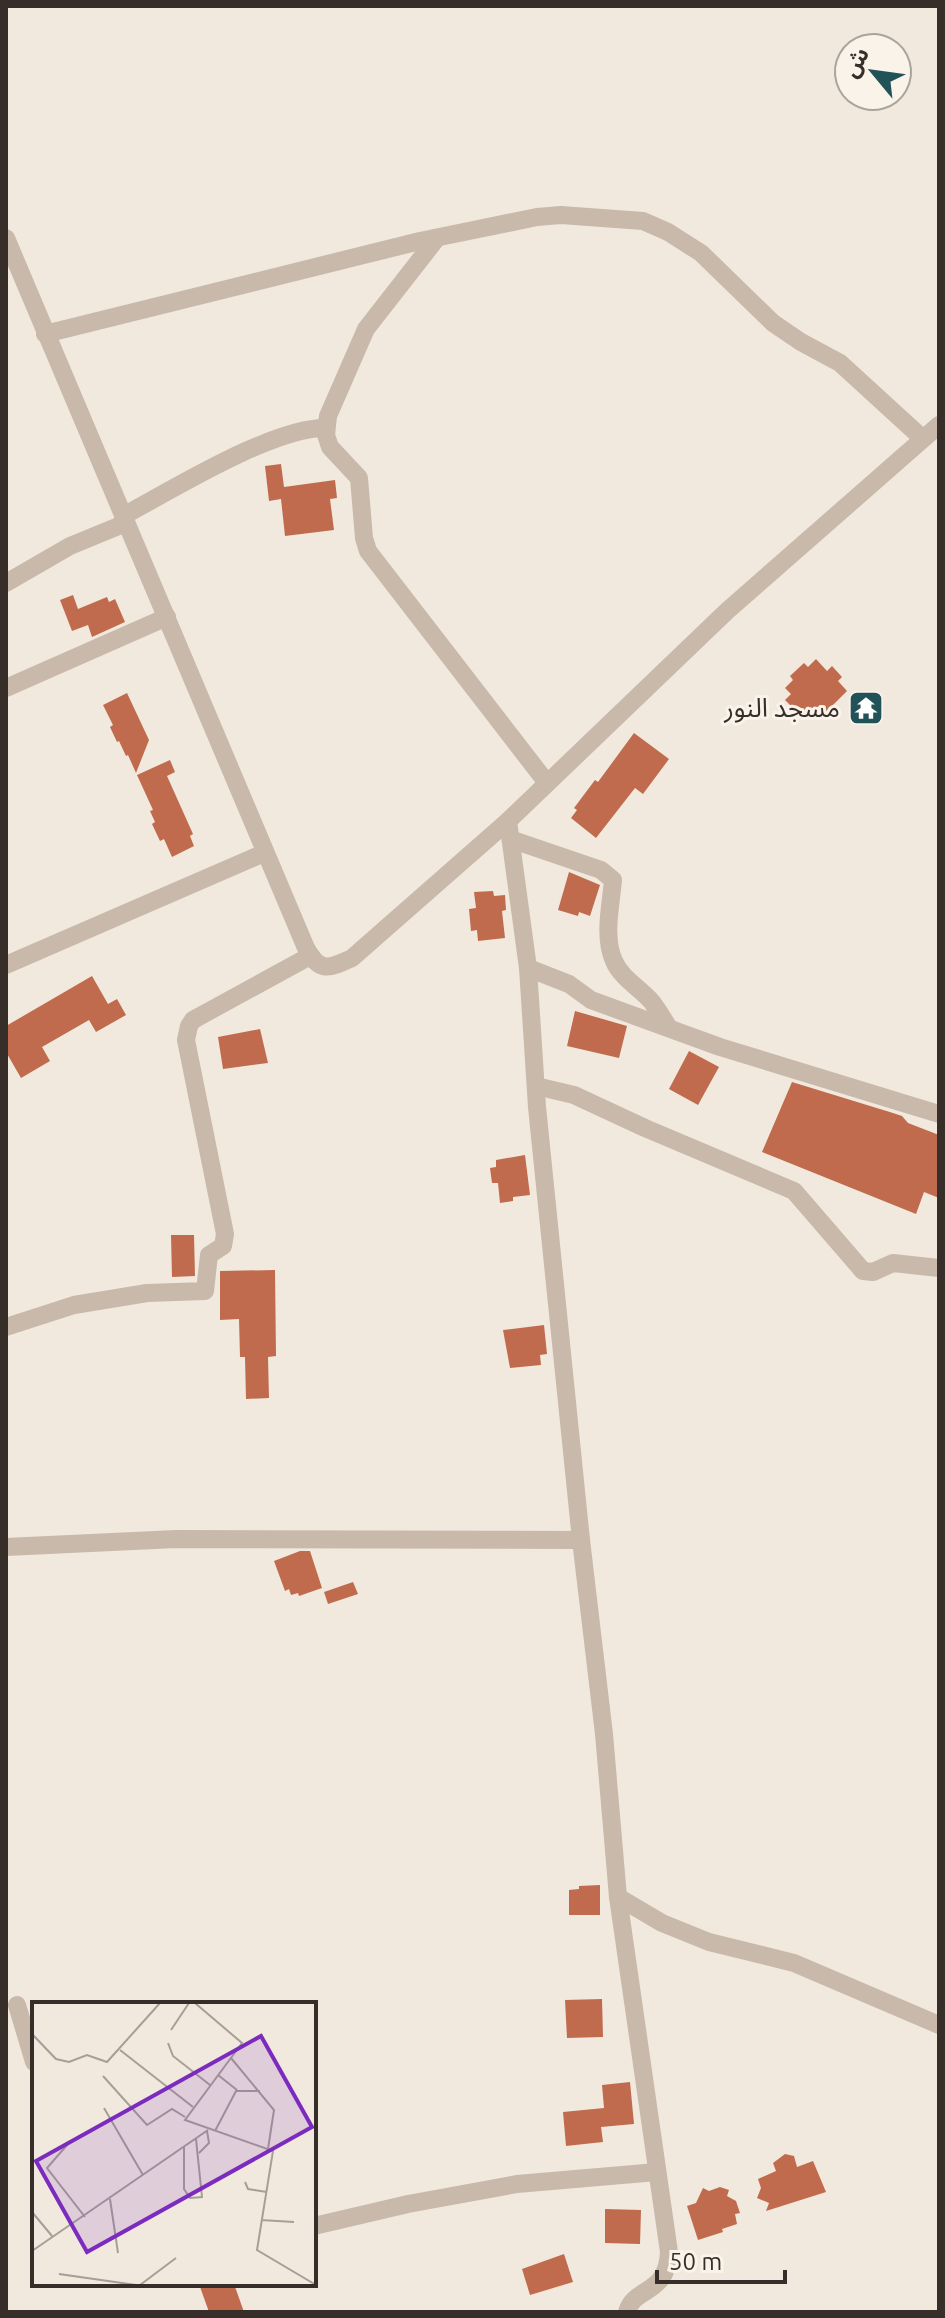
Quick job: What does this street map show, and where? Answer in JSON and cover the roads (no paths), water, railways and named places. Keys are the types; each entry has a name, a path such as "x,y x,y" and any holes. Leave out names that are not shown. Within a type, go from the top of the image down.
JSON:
{"street":[{"path":"45,334 437,238 537,217 561,215 632,220 656,226 701,253 786,333 840,363 922,438"},
{"path":"437,238 366,329 328,416 328,442 332,451 359,478 368,551 547,783"},
{"path":"8,250 310,956 316,964 329,968 352,958 508,821 727,611 939,425"},
{"path":"6,583 254,449 297,431 326,428"},
{"path":"6,688 167,617"},
{"path":"508,821 528,968 536,1086 581,1540 604,1734 618,1897 668,2263 657,2284 633,2300 627,2312"},
{"path":"513,840 601,870 613,880 609,904 610,946 614,961 652,1003 669,1028"},
{"path":"6,965 264,853"},
{"path":"6,1327 74,1305 147,1293 205,1291 209,1255 223,1246 225,1234 186,1040 189,1026 193,1020 310,956"},
{"path":"528,968 561,980 591,1000 720,1047 939,1114"},
{"path":"536,1086 574,1095 794,1191 863,1271 873,1272 893,1263 939,1268"},
{"path":"6,1547 176,1539 581,1540"},
{"path":"618,1897 662,1923 697,1937 794,1963 939,2025"},
{"path":"17,2005 32,2055"},
{"path":"316,2226 408,2204 517,2184 657,2172"}],"place":[{"name":"مسجد النور","path":"866,708"}]}
